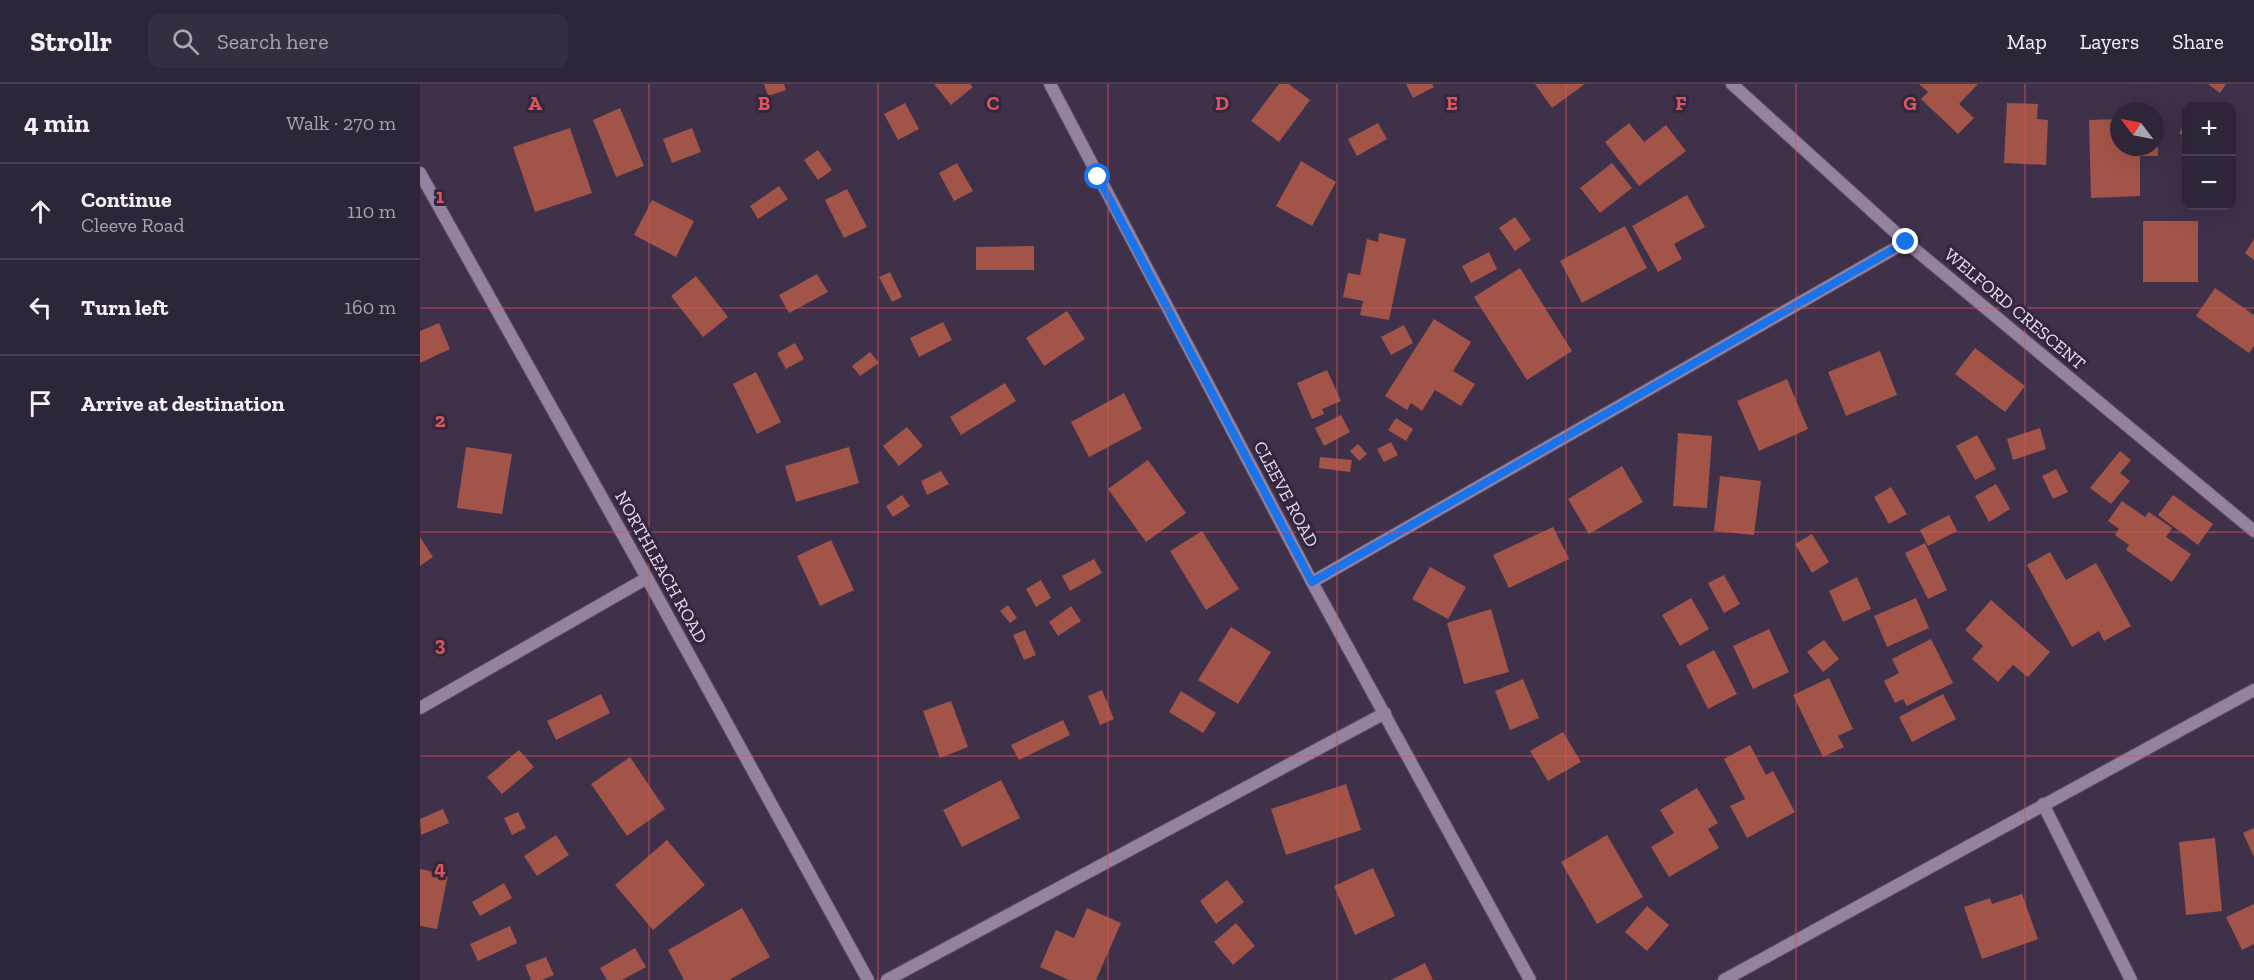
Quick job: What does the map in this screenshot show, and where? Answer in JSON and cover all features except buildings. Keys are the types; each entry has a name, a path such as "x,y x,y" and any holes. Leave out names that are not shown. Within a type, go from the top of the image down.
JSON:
{"street":[{"name":"CLEEVE ROAD","path":"1050,84 1312,582 1386,713 1530,980"},
{"name":"WELFORD CRESCENT","path":"1731,84 1906,242 2254,531"},
{"name":"NORTHLEACH ROAD","path":"420,173 647,578 868,980"},
{"path":"1312,582 1906,242"},
{"path":"420,708 647,578"},
{"path":"1724,980 2254,690"},
{"path":"886,980 1386,713"},
{"path":"2043,804 2131,980"}],"route":[{"path":"1098,177 1312,582 1906,242"}]}
